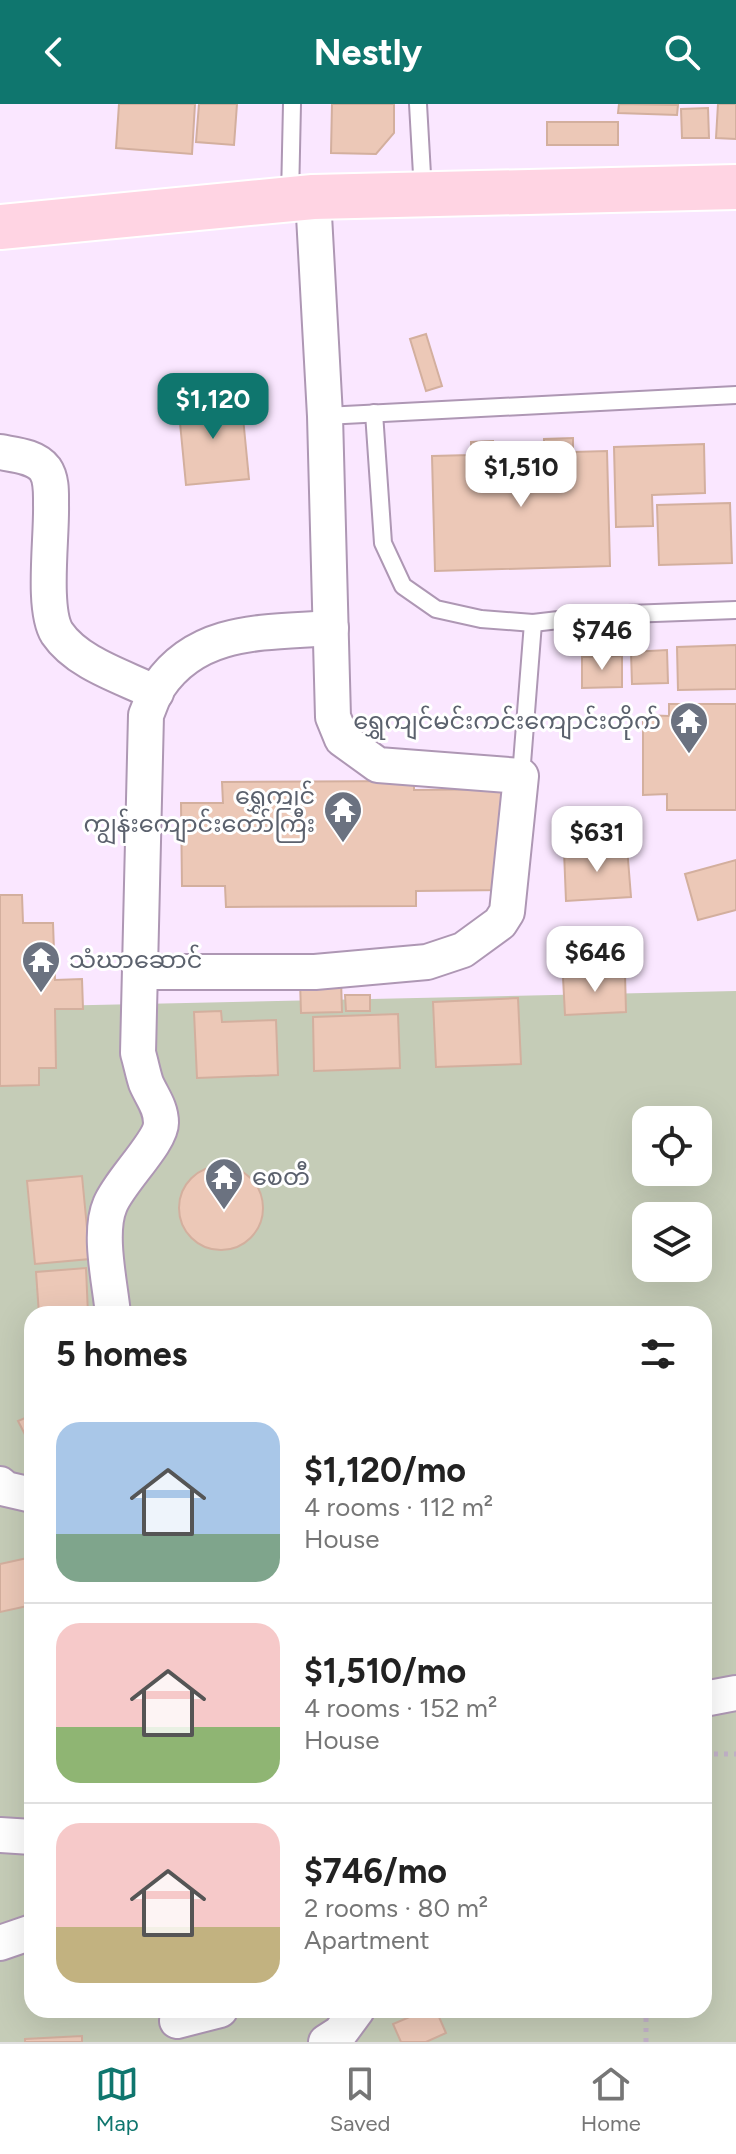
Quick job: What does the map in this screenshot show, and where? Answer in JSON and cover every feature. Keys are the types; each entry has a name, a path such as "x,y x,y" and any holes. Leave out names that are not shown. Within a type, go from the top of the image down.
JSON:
{"main road":[{"path":"0,227 302,198 736,187"}],"street":[{"path":"142,972 315,972 427,962 463,950 493,930 507,912 521,776 378,765 342,739 333,717 325,416 302,198"},
{"path":"0,452 32,459 45,470 51,487 52,540 48,600 56,631 74,653 156,693"},
{"path":"112,1306 105,1232 109,1206 125,1178 146,1154 162,1125 158,1103 147,1084 138,1053 146,715 159,687 187,657 202,647 231,636 331,628"},
{"path":"0,1484 6,1489 24,1493"},
{"path":"712,1698 736,1693"},
{"path":"0,1835 24,1836"},
{"path":"0,1943 24,1935"},
{"path":"326,2042 340,2033 351,2018"}],"lane":[{"path":"292,104 302,198"},
{"path":"418,104 423,194"},
{"path":"325,416 736,395"},
{"path":"374,413 383,543 403,586 436,609 481,619 533,623 601,615 736,610"},
{"path":"521,776 533,623"}],"path":[{"path":"712,1754 736,1754"},
{"path":"646,2018 646,2042"}],"green space":[{"path":"736,991 736,2042 0,2042 0,1007"}],"building":[{"path":"119,104 195,104 192,154 116,148"},
{"path":"199,104 237,104 234,145 196,142"},
{"path":"332,104 394,104 394,133 376,154 331,153"},
{"path":"619,104 678,105 677,115 618,113"},
{"path":"718,104 736,104 736,139 716,138"},
{"path":"708,108 709,138 682,138 681,109"},
{"path":"547,122 618,122 618,145 547,145"},
{"path":"426,334 442,386 426,391 410,339"},
{"path":"241,397 249,479 186,485 178,402"},
{"path":"573,438 573,452 607,451 610,566 435,571 432,456 471,455 471,442 493,441 493,455 544,453 544,439"},
{"path":"704,444 705,493 652,495 653,526 616,527 614,447"},
{"path":"730,503 732,563 659,565 657,505"},
{"path":"736,645 736,689 678,690 677,647"},
{"path":"667,650 668,683 632,684 631,652"},
{"path":"622,656 622,687 582,688 582,657"},
{"name":"ရွှေကျင်မင်းကင်းကျောင်းတိုက်","path":"669,704 736,704 736,810 667,810 667,794 643,795 643,715 669,716"},
{"name":"ရွှေကျင် ကျွန်းကျောင်းတော်ကြီး","path":"414,781 414,790 503,789 504,890 416,891 416,906 226,907 225,886 182,886 181,803 223,803 222,782"},
{"path":"627,847 631,897 566,901 564,851"},
{"path":"736,860 736,910 698,920 685,874"},
{"name":"သံဃာဆောင်","path":"0,895 22,895 23,923 53,923 55,980 82,979 83,1009 55,1009 56,1068 39,1068 39,1085 0,1086"},
{"path":"625,974 626,1012 565,1015 563,977"},
{"path":"341,979 342,1012 301,1013 300,981"},
{"path":"345,995 370,995 370,1011 346,1011"},
{"path":"518,998 521,1064 436,1067 433,1002"},
{"name":"သံဃာဆောင်","path":"221,1011 222,1022 276,1020 278,1075 197,1078 194,1012"},
{"path":"398,1014 400,1068 314,1071 313,1017"},
{"path":"221,1166 237,1169 256,1185 263,1208 260,1224 244,1243 221,1250 205,1247 186,1231 179,1208 182,1192 198,1173"},
{"path":"82,1176 90,1259 35,1264 27,1181"},
{"path":"86,1268 88,1306 38,1306 36,1272"},
{"path":"24,1418 24,1433 18,1421"},
{"path":"24,1559 24,1607 0,1612 0,1564"},
{"path":"407,2018 439,2018 446,2033 426,2042 401,2042 393,2024"},
{"path":"82,2036 82,2042 25,2042 25,2039"}],"place":[{"name":"ရွှေကျင်မင်းကင်းကျောင်းတိုက်","path":"689,755"},
{"name":"ရွှေကျင် ကျွန်းကျောင်းတော်ကြီး","path":"343,844"},
{"name":"သံဃာဆောင်","path":"41,994"},
{"name":"စေတီ","path":"224,1211"}]}
